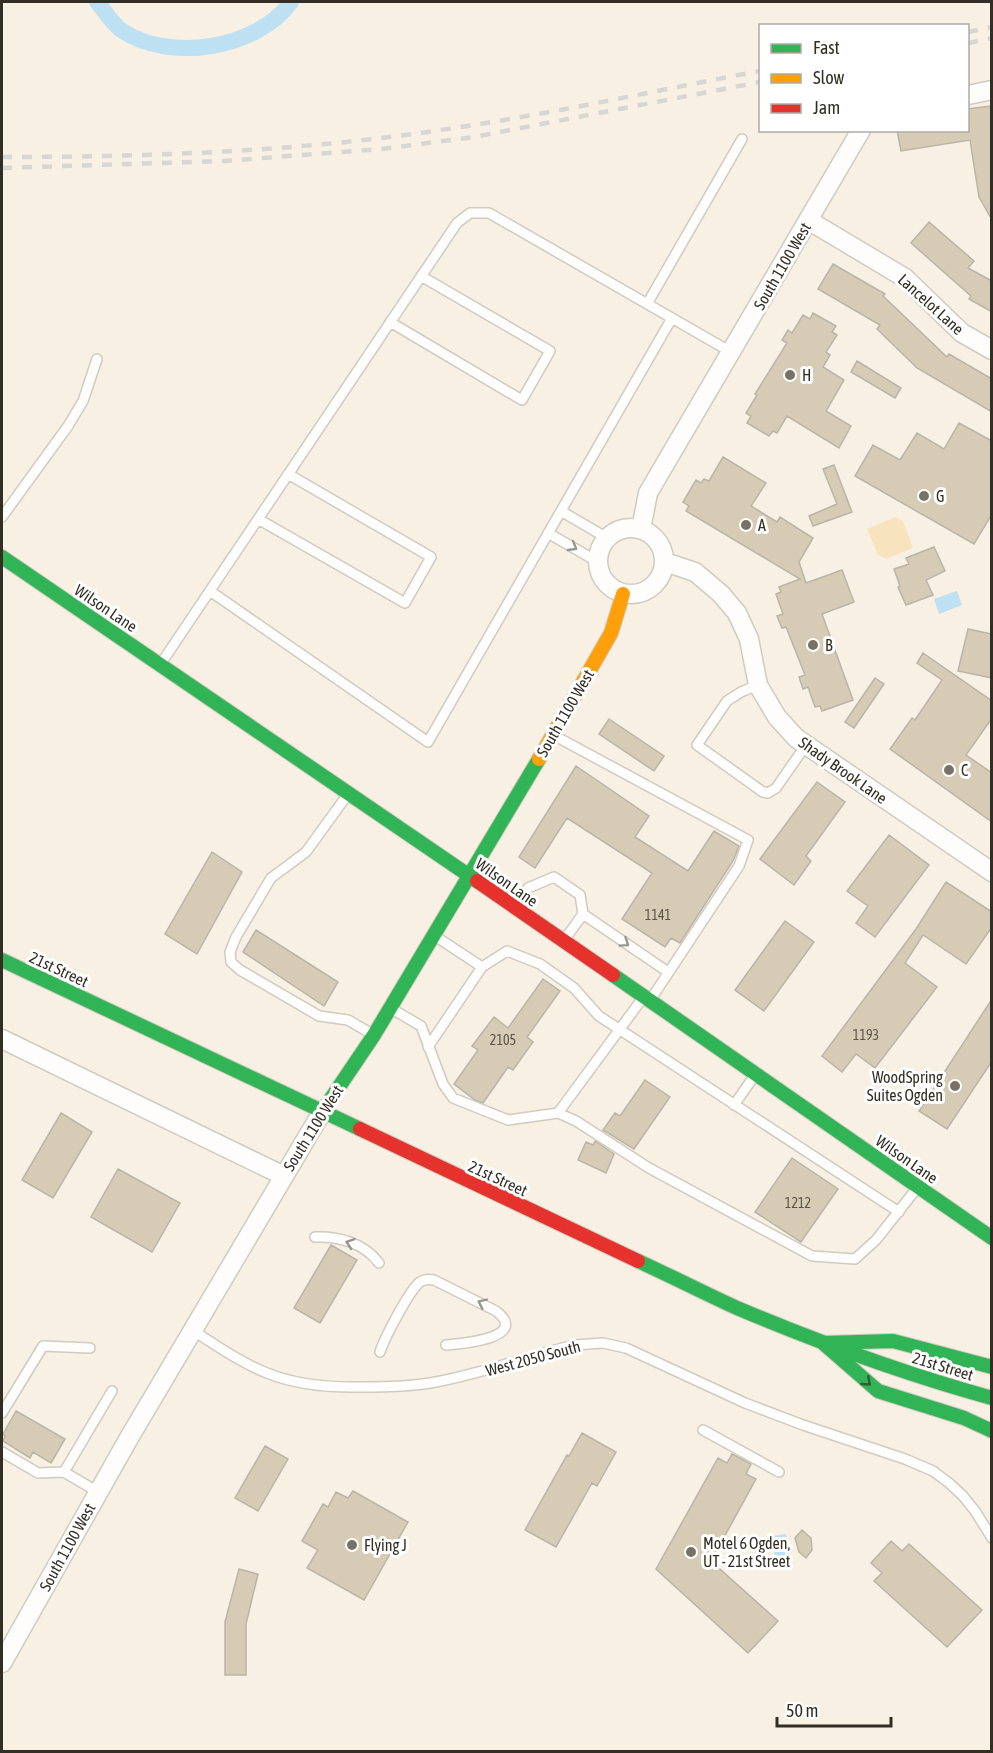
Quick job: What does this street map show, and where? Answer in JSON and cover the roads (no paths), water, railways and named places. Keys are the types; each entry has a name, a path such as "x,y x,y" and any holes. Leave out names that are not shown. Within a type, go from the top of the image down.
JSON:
{"main road":[{"name":"Wilson Lane","path":"2,557 469,875 992,1238"},
{"name":"South 1100 West","path":"322,1112 374,1035 553,735 611,633 623,594"},
{"name":"21st Street","path":"2,960 667,1276 823,1343 892,1368 992,1398"},
{"path":"823,1343 892,1341 992,1367"},
{"path":"823,1343 878,1391 964,1418 992,1431"}],"street":[{"path":"969,95 992,90"},
{"name":"South 1100 West","path":"641,529 648,493 860,132"},
{"name":"Lancelot Lane","path":"808,220 905,278 962,333 992,350"},
{"path":"623,529 641,529 657,539 662,549 665,562 662,574 655,585 645,592 635,595 623,594 608,585 601,576 598,562 599,551 613,533 623,529"},
{"name":"Shady Brook Lane","path":"665,562 695,572 721,594 737,613 749,639 758,685 777,717 796,738 992,873"},
{"path":"2,1039 284,1176"},
{"name":"South 1100 West","path":"2,1663 192,1330 322,1112"}],"lane":[{"path":"647,304 742,139"},
{"path":"160,665 457,223 470,213 489,213 731,352"},
{"path":"390,322 522,400 550,351 421,276"},
{"path":"210,591 428,742 672,318"},
{"path":"2,517 68,426 83,401 97,359"},
{"path":"258,519 405,603 431,557 288,474"},
{"path":"561,511 607,538"},
{"path":"548,533 598,562"},
{"path":"758,685 727,701 697,745 763,792 768,793 776,788 806,745"},
{"path":"553,735 748,840 739,866 668,972 620,1030 558,1113"},
{"path":"349,794 306,852 271,878 236,937 230,952 231,962 240,970 319,1016 348,1020 374,1035"},
{"path":"516,908 528,888 554,877 580,895 583,914 563,941"},
{"path":"583,914 668,972"},
{"path":"433,935 482,967"},
{"path":"428,1047 482,967 507,951 540,964 574,988 599,1016 899,1212"},
{"path":"390,1008 421,1026 443,1084 453,1098 508,1120 558,1113 576,1121 649,1168 812,1256 855,1259 876,1240 918,1187"},
{"path":"734,1105 755,1074"},
{"path":"315,1237 353,1243 369,1251 379,1263"},
{"path":"380,1352 383,1341 415,1287 420,1281 426,1279 434,1280 496,1311 502,1315 504,1321 502,1332 492,1338 468,1344 446,1345"},
{"name":"West 2050 South","path":"192,1330 265,1372 284,1379 345,1387 406,1386 431,1383 576,1345 591,1343 614,1345 640,1354 746,1403 933,1471 963,1496 992,1538"},
{"path":"2,1413 43,1346 90,1348"},
{"path":"64,1472 112,1390"},
{"path":"703,1430 779,1472"},
{"path":"2,1452 38,1473 64,1472 98,1492"}],"water":[{"path":"957,591 962,605 939,614 934,599"},
{"path":"786,1534 789,1555 775,1557 772,1536"}],"waterway":[{"path":"97,2 121,30 141,40 163,46 187,48 211,46 257,31 276,18 291,2"}],"railway":[{"path":"969,32 992,27"},
{"path":"969,43 992,38"},
{"path":"2,157 118,156 235,151 409,135 577,107 759,71"},
{"path":"2,168 224,161 382,149 474,137 759,82"}],"place":[{"name":"H","path":"790,375"},
{"name":"G","path":"924,496"},
{"name":"A","path":"746,525"},
{"name":"B","path":"813,645"},
{"name":"C","path":"949,770"},
{"name":"WoodSpring Suites Ogden","path":"955,1086"},
{"name":"Flying J","path":"352,1545"},
{"name":"Motel 6 Ogden, UT - 21st Street","path":"691,1552"}]}
